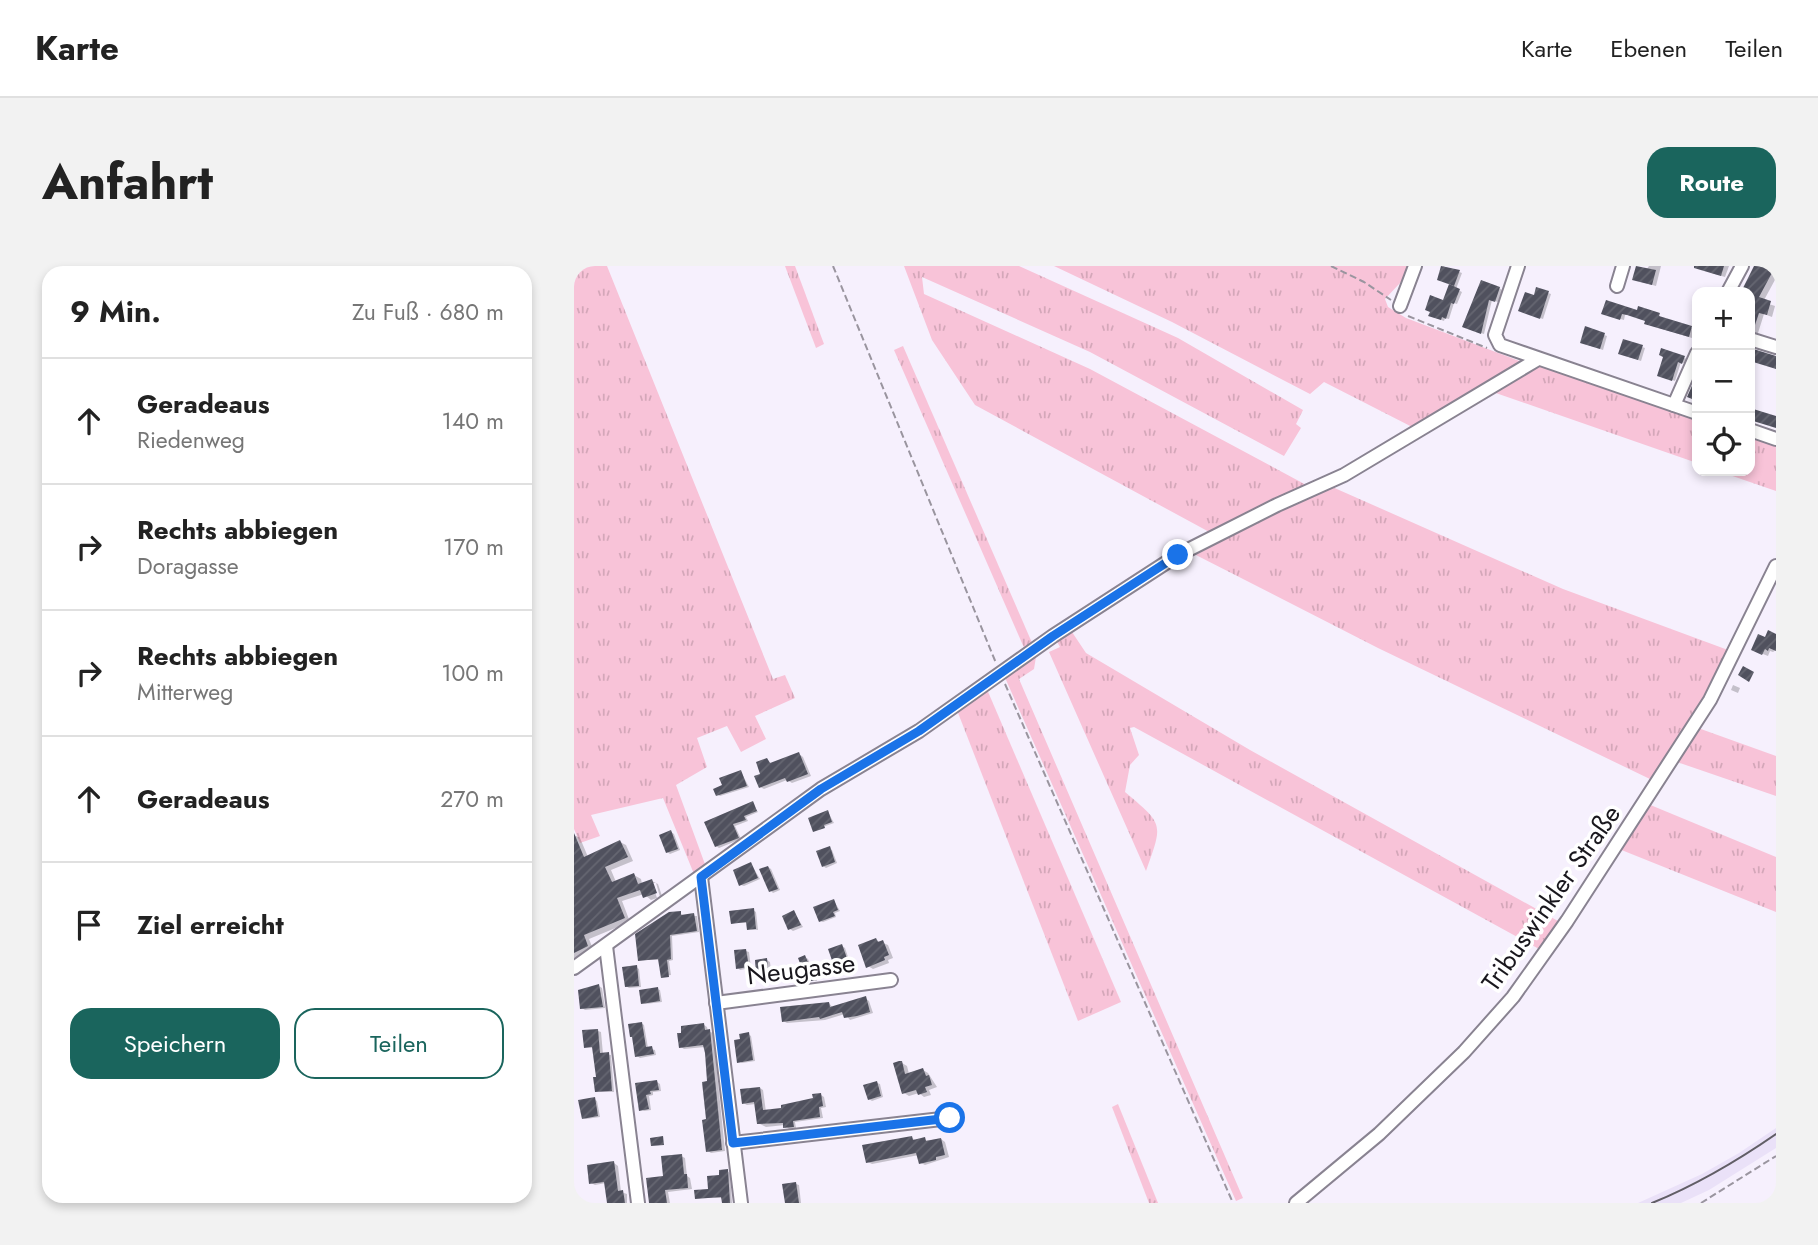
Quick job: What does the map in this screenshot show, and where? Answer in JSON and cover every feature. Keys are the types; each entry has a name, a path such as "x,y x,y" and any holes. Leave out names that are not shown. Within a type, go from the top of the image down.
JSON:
{"street":[{"path":"1400,306 1415,266"},
{"path":"1518,266 1495,335 1500,345 1692,410"},
{"path":"1617,286 1623,266"},
{"path":"1731,287 1742,266"},
{"path":"1755,341 1776,347"},
{"path":"574,968 821,789 919,731 1000,672 1178,555 1344,475 1538,359"},
{"path":"1674,405 1692,364"},
{"path":"1755,432 1776,439"},
{"name":"Tribuswinkler Straße","path":"1296,1203 1388,1125 1464,1052 1513,997 1567,921 1710,700 1776,566"},
{"path":"701,877 741,1203"},
{"path":"606,946 638,1203"},
{"name":"Neugasse","path":"716,1003 891,980"},
{"path":"733,1143 950,1118"}],"path":[{"path":"833,266 1000,672 1233,1203"},
{"path":"1331,266 1364,282 1400,306 1407,316 1489,348"},
{"path":"1701,1203 1776,1156"}],"shaded area":[{"path":"1776,1128 1776,1148 1709,1190 1681,1203 1638,1203 1702,1174"}],"green space":[{"path":"574,266 607,266 773,679 785,675 795,698 755,716 766,739 741,752 727,726 697,738 707,767 676,785 706,867 694,874 663,798 591,815 600,836 580,843 574,829"},
{"path":"785,266 795,266 824,344 816,348"},
{"path":"904,266 1019,266 1178,338 1303,410 1296,424 1301,428 1284,456 1090,352 922,277 924,294 1090,369 1310,487 1213,534 975,405 932,340"},
{"path":"1054,266 1416,266 1385,299 1388,307 1406,318 1530,365 1552,368 1692,415 1692,461 1490,391 1422,432 1324,382 1310,394 1172,322"},
{"path":"903,346 1033,645 1025,650 894,350"},
{"path":"1755,437 1776,444 1776,491 1732,476 1755,476"},
{"path":"1330,486 1563,589 1728,650 1699,709 1652,780 1378,648 1190,552 1263,514 1314,495"},
{"path":"1070,629 1086,653 1250,750 1558,921 1539,949 1134,727 1130,728 1139,755 1130,765 1125,792 1147,812 1156,826 1155,843 1146,871 1049,652 1060,647 1055,638"},
{"path":"1037,651 1034,669 1019,679 1243,1198 1236,1201 1003,673"},
{"path":"983,680 1121,1002 1078,1021 953,700"},
{"path":"1698,728 1776,756 1776,796 1677,762"},
{"path":"1648,804 1776,857 1776,912 1619,849"},
{"path":"1118,1104 1158,1203 1149,1203 1112,1107"}],"building":[{"path":"1441,266 1460,270 1454,286 1437,280"},
{"path":"1636,266 1656,270 1652,285 1632,280"},
{"path":"1694,266 1724,266 1721,276"},
{"path":"1754,266 1771,266 1773,271 1759,297 1771,301 1767,315 1759,313 1755,325 1755,287 1744,287"},
{"path":"1481,280 1500,287 1495,302 1489,300 1481,334 1462,327"},
{"path":"1449,284 1460,289 1454,304 1451,303 1446,319 1428,316 1430,312 1425,310 1430,295 1443,300"},
{"path":"1536,287 1549,291 1540,319 1518,311 1525,292 1534,295"},
{"path":"1606,300 1637,310 1638,306 1692,326 1689,337 1644,324 1645,321 1627,315 1622,314 1620,320 1601,314"},
{"path":"1585,326 1605,333 1600,349 1580,343"},
{"path":"1623,339 1643,345 1638,360 1618,354"},
{"path":"1661,348 1685,356 1682,364 1678,362 1672,381 1657,376 1663,357 1659,355"},
{"path":"1755,350 1776,356 1776,369 1755,363"},
{"path":"1692,386 1692,399 1687,397"},
{"path":"1755,410 1776,416 1776,428 1755,422"},
{"path":"1768,630 1776,634 1776,651 1765,649 1762,655 1751,650 1758,634 1765,637"},
{"path":"1743,666 1754,672 1749,682 1738,675"},
{"path":"799,752 808,774 787,782 785,778 759,788 754,776 760,774 756,762 767,758 770,763"},
{"path":"741,770 747,786 716,796 713,789 722,785 719,778"},
{"path":"753,801 757,811 744,816 746,820 733,824 739,838 715,847 704,822"},
{"path":"828,810 832,822 813,832 808,818"},
{"path":"671,830 678,849 666,853 659,835"},
{"path":"574,833 584,857 620,840 628,857 605,867 612,882 634,873 638,884 652,879 657,893 643,898 640,890 617,898 625,918 584,935 588,946 574,953"},
{"path":"830,846 835,862 822,867 816,851"},
{"path":"751,862 758,878 739,886 733,870"},
{"path":"768,866 778,889 769,892 759,869"},
{"path":"834,899 838,910 833,912 835,916 819,922 813,907"},
{"path":"754,908 756,929 747,930 746,922 731,924 729,911"},
{"path":"794,910 801,925 788,930 782,916"},
{"path":"681,911 681,915 694,913 697,931 670,935 671,959 667,960 669,977 661,978 658,959 638,961 635,934 669,912"},
{"path":"876,938 878,942 883,940 889,955 884,957 885,960 866,968 858,945"},
{"path":"842,944 850,967 836,972 828,949"},
{"path":"746,949 749,967 736,969 734,950"},
{"path":"805,955 815,980 807,982 798,958"},
{"path":"767,958 768,969 773,969 774,982 761,983 760,974 756,974 755,960"},
{"path":"637,965 639,986 625,987 622,967"},
{"path":"599,984 603,1007 580,1009 578,990"},
{"path":"658,987 660,1001 641,1004 639,990"},
{"path":"866,996 870,1012 844,1018 842,1012 820,1019 782,1022 780,1007 829,1002 830,1007"},
{"path":"642,1022 646,1047 652,1046 654,1054 635,1057 628,1024"},
{"path":"704,1023 705,1030 710,1029 722,1150 706,1152 702,1120 706,1119 702,1082 707,1081 705,1053 703,1045 679,1048 677,1033 681,1033 681,1026"},
{"path":"598,1029 600,1053 609,1052 612,1091 595,1092 592,1047 584,1048 582,1030"},
{"path":"749,1032 753,1060 737,1063 734,1040 740,1039 739,1034"},
{"path":"902,1061 905,1074 923,1068 932,1085 925,1087 927,1092 918,1095 916,1090 902,1094 893,1063"},
{"path":"657,1080 659,1090 650,1091 651,1094 646,1095 649,1109 639,1111 635,1083"},
{"path":"877,1081 881,1096 868,1100 863,1085"},
{"path":"760,1087 763,1110 781,1108 781,1105 813,1098 812,1094 821,1093 823,1106 819,1107 820,1117 793,1121 794,1127 783,1128 783,1123 757,1124 754,1102 742,1104 740,1089"},
{"path":"595,1097 598,1116 582,1119 578,1100"},
{"path":"663,1136 664,1145 651,1146 650,1138"},
{"path":"912,1136 913,1140 925,1137 926,1141 941,1138 945,1155 919,1164 916,1153 866,1163 862,1145"},
{"path":"682,1154 688,1188 665,1190 667,1203 649,1203 646,1178 663,1176 661,1156"},
{"path":"614,1161 618,1191 623,1190 625,1203 607,1203 604,1182 589,1184 587,1165"},
{"path":"728,1169 730,1203 722,1203 721,1197 695,1199 694,1190 708,1189 707,1176 719,1175 719,1170"},
{"path":"796,1182 799,1203 785,1203 782,1184"}],"tram line":[{"path":"1652,1203 1716,1172 1776,1134"}],"route":[{"path":"950,1118 733,1143 701,877 821,789 919,731 1000,672 1178,555"}]}
